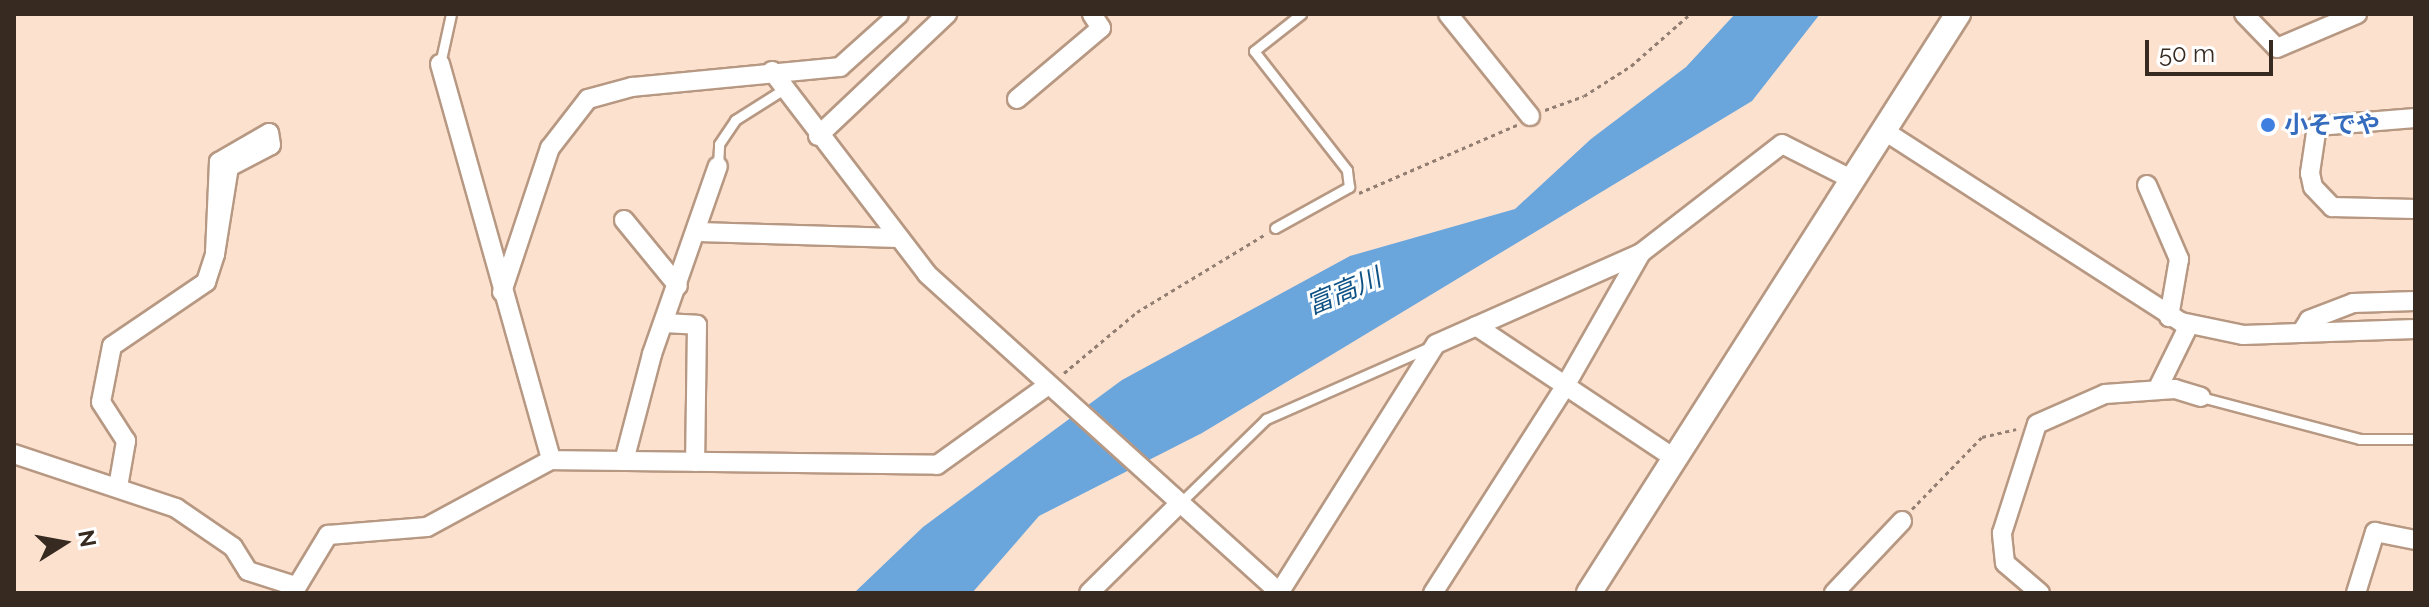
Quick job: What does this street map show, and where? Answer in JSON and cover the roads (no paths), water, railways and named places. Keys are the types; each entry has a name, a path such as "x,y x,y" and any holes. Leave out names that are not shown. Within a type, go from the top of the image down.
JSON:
{"street":[{"path":"502,292 550,148 588,99 632,87 772,71 840,67 899,14"},
{"path":"818,136 947,14"},
{"path":"1017,99 1101,28 1092,14"},
{"path":"1448,14 1530,116"},
{"path":"1589,593 1958,14"},
{"path":"2244,14 2277,48 2357,14"},
{"path":"440,64 551,460"},
{"path":"772,71 818,136 927,274 1279,593 1436,344 1641,253 1782,144 1851,179"},
{"path":"2415,118 2317,126 2310,173 2313,187 2332,207 2415,209"},
{"path":"1883,130 2169,317 2189,325 2243,335 2415,329"},
{"path":"118,487 126,441 101,402 112,346 206,282 215,254 229,167 271,145"},
{"path":"624,461 664,323 699,232 718,166"},
{"path":"2147,185 2179,259 2169,317"},
{"path":"624,220 678,286"},
{"path":"699,232 898,238"},
{"path":"1433,593 1564,388 1641,253"},
{"path":"2301,333 2309,320 2353,303 2415,301"},
{"path":"664,323 697,325 695,462"},
{"path":"2157,390 2189,325"},
{"path":"1476,326 1564,388 1674,458"},
{"path":"2040,593 2005,563 2002,533 2037,424 2105,394 2175,389 2201,397"},
{"path":"14,454 176,508 233,547 248,571 294,589 328,535 427,527 551,460 937,465 1055,390"},
{"path":"1089,593 1173,497"},
{"path":"1834,593 1902,521"},
{"path":"2356,593 2375,532 2415,540"}],"lane":[{"path":"440,64 451,14"},
{"path":"1275,228 1349,187 1347,170 1254,51 1301,14"},
{"path":"718,166 719,144 735,120 784,89"},
{"path":"1173,497 1266,419 1436,344"},
{"path":"2201,397 2360,439 2415,439"}],"water":[{"name":"富高川","path":"1735,14 1820,14 1752,101 1202,433 1039,516 972,593 854,593 923,527 1122,380 1350,256 1515,209 1591,139 1686,67"}],"place":[{"name":"小そでや","path":"2268,125"}]}
